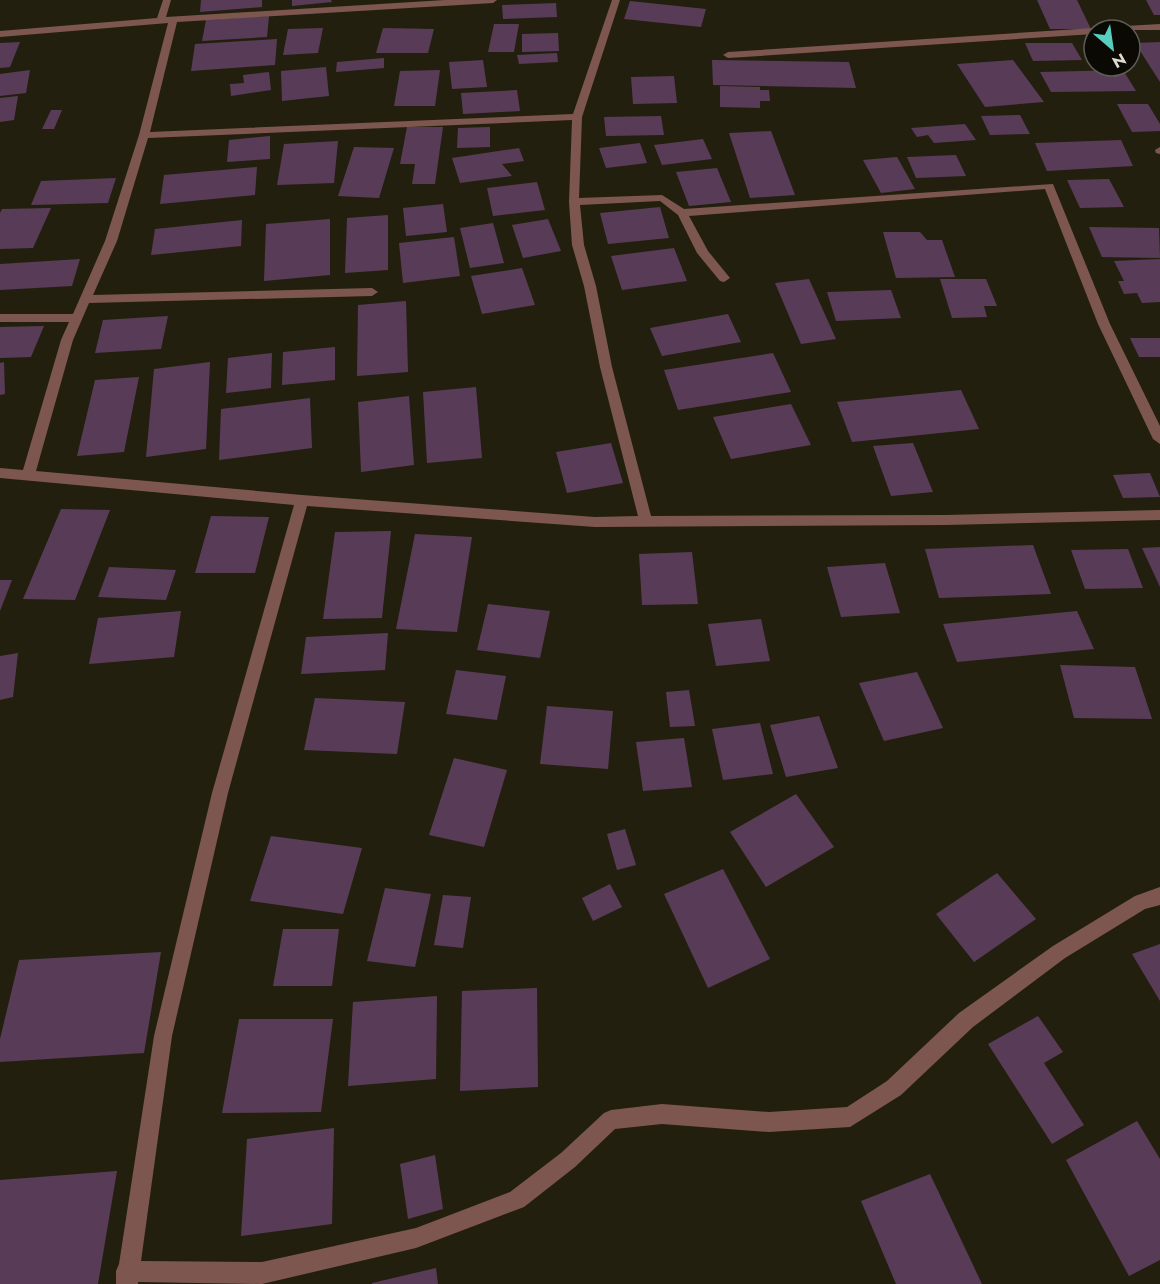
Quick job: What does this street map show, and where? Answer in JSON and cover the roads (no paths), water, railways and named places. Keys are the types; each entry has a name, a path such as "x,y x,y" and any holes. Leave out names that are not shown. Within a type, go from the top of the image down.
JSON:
{"street":[{"path":"28,475 66,340 111,241 144,135 167,19 167,0"},
{"path":"0,34 379,4 493,0"},
{"path":"616,0 577,117 574,202 578,245 590,286 606,367 646,522"},
{"path":"1142,28 1160,27"},
{"path":"728,55 1082,32"},
{"path":"144,135 577,117"},
{"path":"682,213 1048,186 1104,324 1160,439"},
{"path":"574,202 662,198 682,213 703,253 724,278"},
{"path":"85,299 372,292"},
{"path":"0,318 76,318"},
{"path":"0,473 302,500 595,522 1160,516"},
{"path":"302,500 220,793 163,1036 139,1213 127,1278 262,1273 416,1238 517,1200 568,1160 611,1120 662,1114 769,1122 850,1117 894,1088 966,1020 1059,952 1141,902 1160,896"}]}
